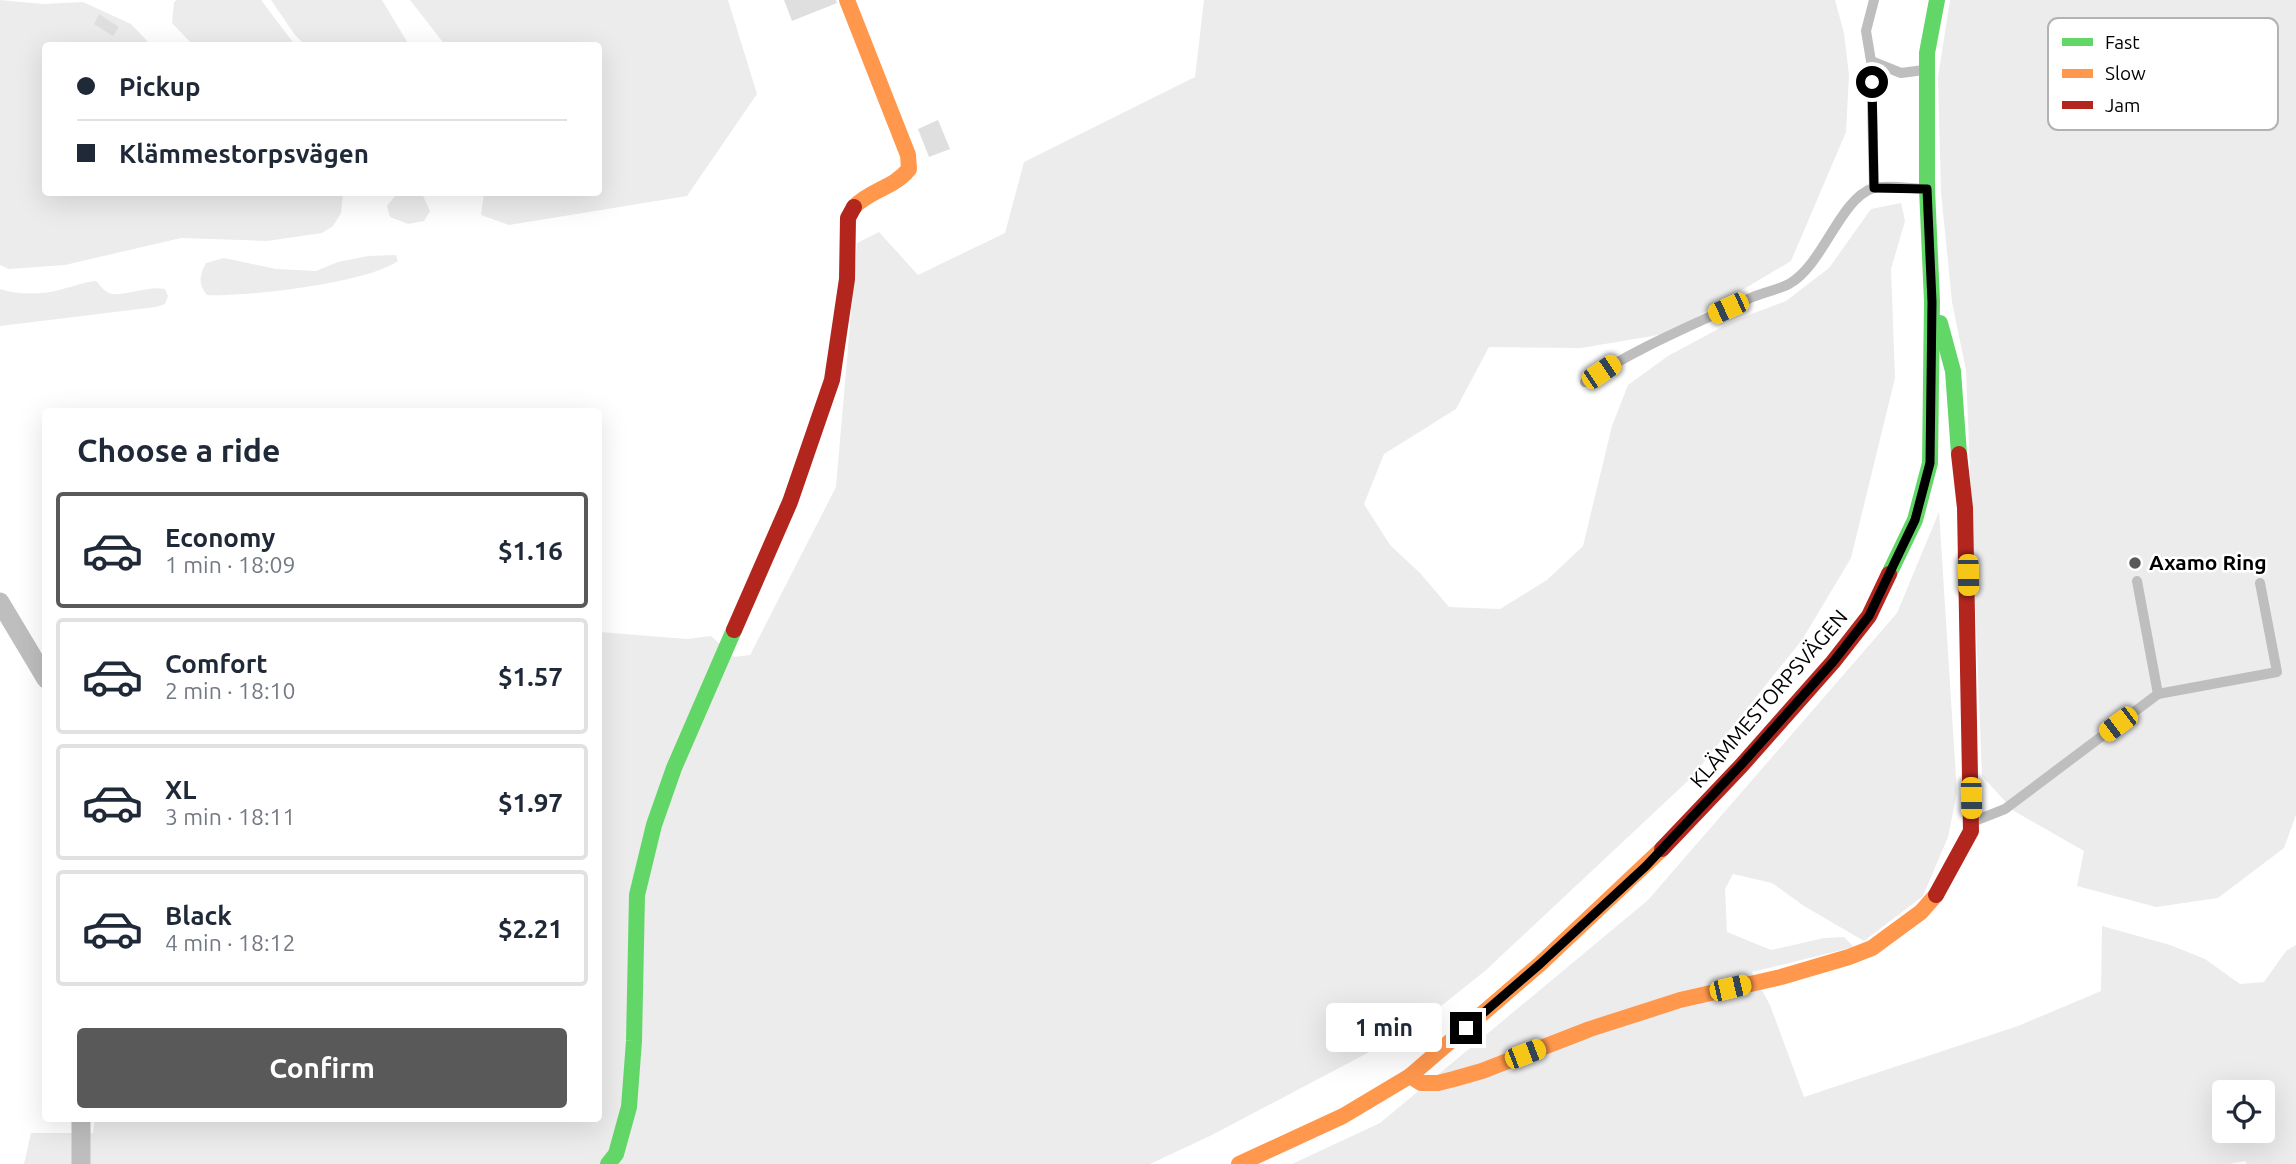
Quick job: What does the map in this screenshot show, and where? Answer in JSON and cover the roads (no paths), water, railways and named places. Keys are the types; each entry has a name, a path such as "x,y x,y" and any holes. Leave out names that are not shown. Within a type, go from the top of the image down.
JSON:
{"street":[{"path":"608,1164 616,1154 629,1107 634,1041 637,895 654,825 674,768 790,502 832,380 847,279 850,210 860,201 898,181 909,169 908,155 846,0"},
{"name":"KLÄMMESTORPSVÄGEN","path":"1239,1164 1343,1116 1410,1076 1540,964 1646,866 1750,756 1833,662 1869,616 1915,520 1930,463 1932,302 1927,189 1927,53 1937,0"},
{"path":"1410,1076 1421,1083 1454,1079 1482,1071 1590,1029 1680,1000 1780,977 1849,957 1872,948 1921,912 1939,891 1971,831 1971,822 1965,508 1956,430 1953,371 1945,335 1932,302"},
{"path":"0,602 5,619 42,673"},
{"path":"81,1122 81,1164"}],"lane":[{"path":"1874,0 1866,31 1871,61 1874,188"},
{"path":"1871,61 1901,73 1927,70"},
{"path":"1586,382 1649,345 1765,291 1789,284 1815,259 1854,201 1874,188 1927,189"},
{"path":"2137,581 2158,694"},
{"path":"1971,822 2005,809 2158,694 2277,672 2260,583"}],"place":[{"name":"Axamo Ring","path":"2135,563"}]}
